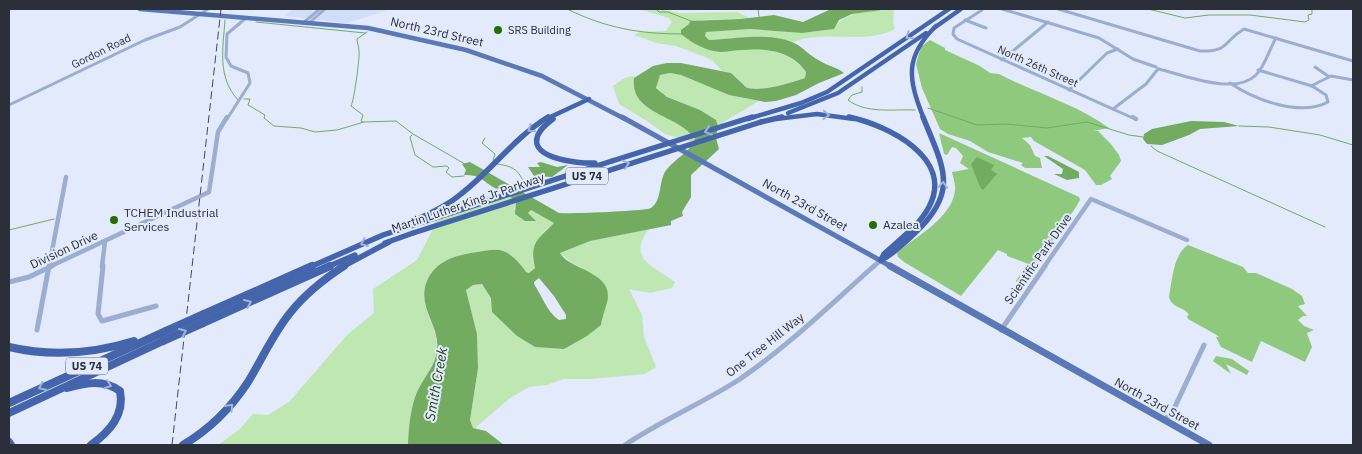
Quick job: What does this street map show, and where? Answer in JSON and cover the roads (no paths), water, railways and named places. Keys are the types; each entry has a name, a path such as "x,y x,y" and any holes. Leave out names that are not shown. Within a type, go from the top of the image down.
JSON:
{"highway":[{"name":"Martin Luther King Jr Parkway","path":"10,408 45,395 203,323 389,242 410,227 612,161 801,103 827,92 949,9"},
{"name":"Martin Luther King Jr Parkway","path":"10,408 166,331 383,235 761,122 814,104 838,93 961,9"},
{"path":"881,260 889,256 932,214 938,206 944,189 943,169 914,87 911,71 917,48 936,26"},
{"path":"589,99 546,125 539,134 538,142 548,156 563,162 580,165 612,161"},
{"path":"410,227 455,199 517,139 532,128 579,102 589,99"},
{"path":"761,122 805,114 848,117 877,125 893,133 911,144 924,158 934,178 934,195 931,204 920,220 884,254 881,260"},
{"path":"183,445 224,413 241,392 278,330 302,299 341,267 389,242"},
{"path":"9,347 43,354 81,354 104,350 166,331"},
{"path":"45,395 90,382 105,383 120,391 122,406 116,420 102,437 91,445"}],"main road":[{"name":"North 23rd Street","path":"140,9 371,30 433,41 493,58 542,76 589,99 881,260 1001,330 1209,445"}],"street":[{"name":"Gordon Road","path":"9,105 145,40 180,27 208,9"},
{"path":"307,23 320,9"},
{"path":"307,23 325,9"},
{"path":"1002,9 1099,38 1133,59 1156,68 1205,81 1230,83 1250,79 1258,70 1276,38"},
{"path":"1058,9 1200,51 1215,52 1223,50 1239,31 1244,29 1353,61"},
{"path":"965,20 982,10"},
{"name":"Division Drive","path":"9,282 23,279 48,268 204,196 210,190 218,132 250,83 248,72 230,66 227,61 228,32 246,18"},
{"path":"965,20 986,28"},
{"name":"North 26th Street","path":"965,20 954,28 955,37 962,42 1136,119"},
{"path":"1002,60 1048,22"},
{"path":"1069,90 1107,53 1118,49"},
{"path":"1315,67 1328,76 1353,80"},
{"path":"1113,109 1146,84 1156,68"},
{"path":"1230,83 1246,93 1287,105 1311,108 1326,104 1328,98 1326,95 1311,86 1258,70"},
{"path":"1311,86 1328,76"},
{"path":"37,330 66,177"},
{"name":"Scientific Park Drive","path":"1001,330 1091,199 1187,240"},
{"path":"105,241 98,314 102,321 156,306"},
{"name":"One Tree Hill Way","path":"625,445 709,398 758,366 881,260"},
{"path":"1164,420 1172,413 1204,345"}],"water":[{"name":"Smith Creek","path":"831,9 889,9 852,14 839,20 834,29 802,33 750,29 706,32 705,36 709,40 766,37 788,41 798,45 823,63 844,73 796,95 765,102 729,95 681,75 670,73 660,75 656,88 667,97 700,110 716,120 718,126 716,138 719,149 691,175 691,197 682,212 683,216 671,221 671,225 590,241 560,253 571,263 595,275 606,287 608,295 601,325 587,336 564,349 535,347 517,336 492,312 491,298 482,284 473,285 466,290 477,334 478,368 470,420 473,428 486,431 504,445 408,445 410,418 415,397 434,362 437,351 436,333 424,299 424,290 431,274 442,263 455,257 469,253 495,250 508,253 529,273 535,268 533,253 536,242 554,223 531,210 528,213 536,221 525,221 515,214 516,202 512,198 480,178 464,175 466,170 462,164 470,162 559,213 591,213 651,208 659,195 664,173 686,152 695,139 688,131 647,107 640,100 635,90 634,78 653,66 681,63 731,73 747,88 769,88 784,85 805,78 806,72 794,59 778,52 761,50 723,52 710,50 699,46 681,34 681,30 690,21 740,19 774,15 803,22","holes":["539,278 554,296 566,315 566,319 559,320 551,313 534,282"]},
{"path":"1191,121 1224,122 1239,126 1200,129 1162,145 1147,144 1143,139 1144,134 1152,129"},
{"path":"1044,156 1048,156 1079,172 1079,178 1067,180 1054,174 1062,174 1063,169"},
{"path":"977,157 994,165 991,170 997,174 983,190 971,164"},
{"path":"541,162 557,167 568,165 552,177 534,176 528,167 540,167 537,163"}],"waterway":[{"path":"567,9 581,16 623,29 652,33 683,34"},
{"path":"656,9 659,12 668,12 691,21"},
{"path":"758,9 759,17"},
{"path":"1148,9 1185,18 1209,15 1250,15 1305,22 1309,20 1308,15 1312,14 1312,9"},
{"path":"225,20 224,72 231,91 238,100"},
{"path":"256,22 365,33"},
{"path":"363,122 361,121 363,115 351,106 359,61 357,39 367,32"},
{"path":"862,87 862,92 852,95 848,100 872,109 915,110"},
{"path":"244,99 250,99 248,105 265,115 264,118 274,126 301,128 315,132 337,130 364,122 396,121 413,134 465,164"},
{"path":"928,108 977,125 1006,124 1047,128 1087,122 1129,135 1143,137"},
{"path":"1239,126 1269,127 1320,135 1353,145"},
{"path":"412,135 410,137 415,155 433,167 447,166 449,168 446,172 452,177 464,176"},
{"path":"485,138 482,143 495,154 493,161"},
{"path":"1151,146 1157,151 1325,227"},
{"path":"496,164 514,169 529,186"},
{"path":"9,230 54,219"}],"railway":[{"path":"172,445 221,9"}],"place":[{"name":"SRS Building","path":"498,30"},
{"name":"TCHEM Industrial Services","path":"114,220"},
{"name":"Azalea","path":"873,225"}]}
